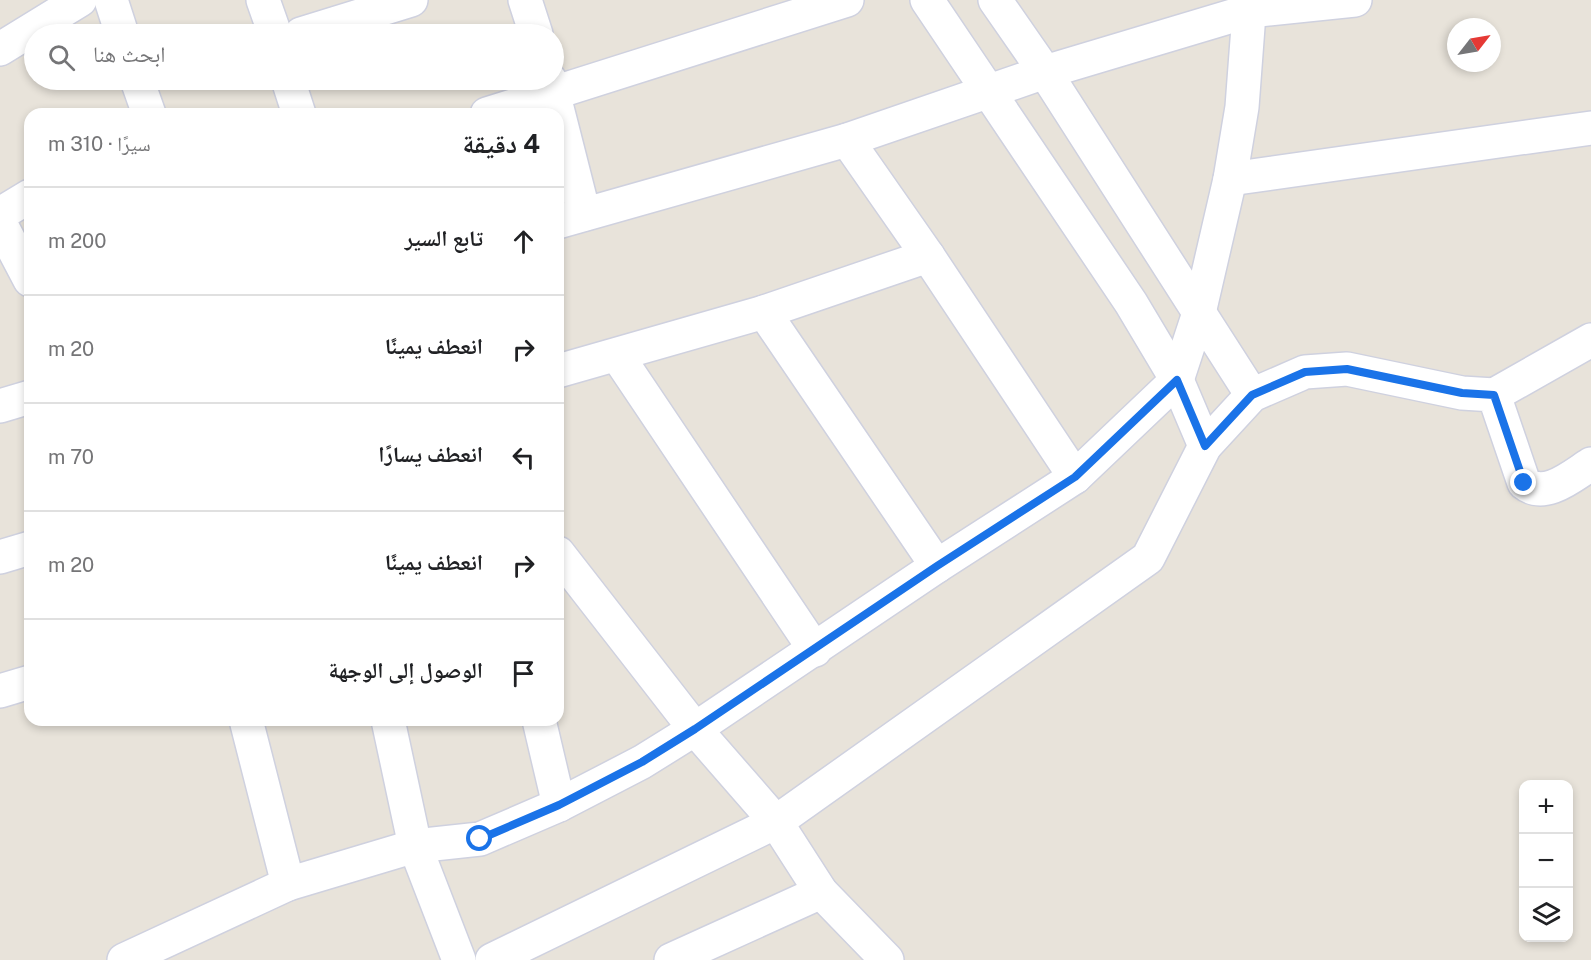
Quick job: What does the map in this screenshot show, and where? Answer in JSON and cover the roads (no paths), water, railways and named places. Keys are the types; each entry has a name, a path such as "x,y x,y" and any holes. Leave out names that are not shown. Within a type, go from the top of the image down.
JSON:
{"street":[{"path":"41,24 80,0"},
{"path":"111,0 119,24"},
{"path":"263,0 271,24"},
{"path":"333,24 411,0"},
{"path":"525,0 533,24"},
{"path":"564,83 847,0"},
{"path":"927,0 1131,303 1177,380 1205,446"},
{"path":"995,0 1045,72 1252,395"},
{"path":"564,170 571,218 847,140 988,90 1249,5 1355,0"},
{"path":"124,960 288,884 415,846 480,839 559,805 642,762 695,729 937,566 1075,477 1177,380 1199,313 1230,179 1242,106 1249,5"},
{"path":"0,49 24,34"},
{"path":"141,90 147,108"},
{"path":"291,90 296,108"},
{"path":"501,108 545,90"},
{"path":"552,90 555,108"},
{"path":"1230,179 1591,128"},
{"path":"847,140 928,256 1075,477"},
{"path":"0,214 24,200"},
{"path":"0,223 24,269"},
{"path":"564,369 764,312 928,256"},
{"path":"764,312 937,566"},
{"path":"492,960 776,822 1148,558 1205,446 1252,395 1305,372 1347,369 1462,393 1494,395 1591,340"},
{"path":"617,355 815,650"},
{"path":"1494,395 1520,473 1524,483 1531,489 1542,490 1564,481 1591,464"},
{"path":"0,406 24,399"},
{"path":"0,557 24,550"},
{"path":"564,561 695,729 776,822 820,892 887,960"},
{"path":"0,691 24,684"},
{"path":"248,726 288,884"},
{"path":"389,726 415,846 459,960"},
{"path":"540,726 559,805"},
{"path":"671,960 820,892"}]}
